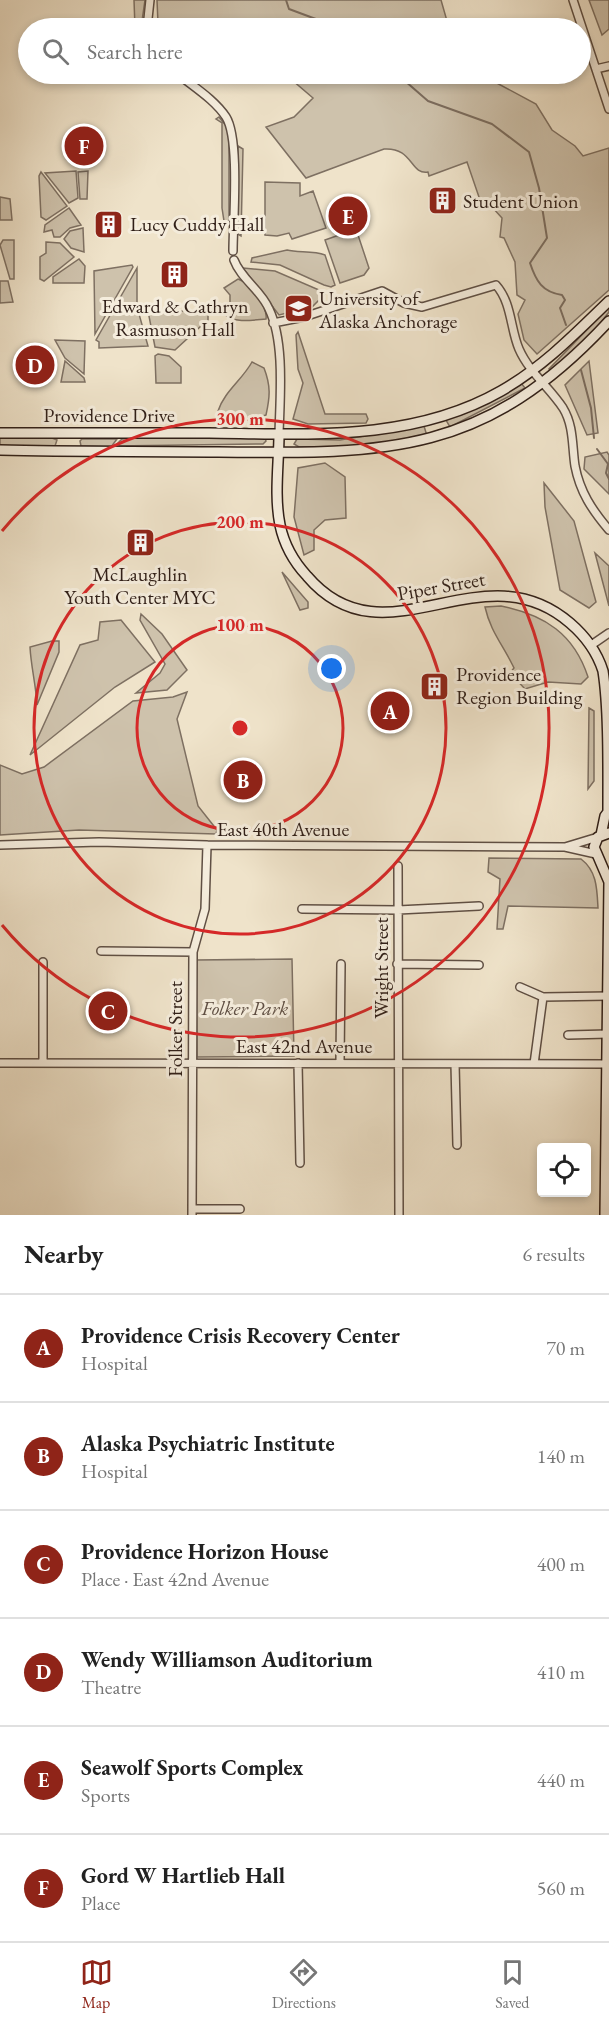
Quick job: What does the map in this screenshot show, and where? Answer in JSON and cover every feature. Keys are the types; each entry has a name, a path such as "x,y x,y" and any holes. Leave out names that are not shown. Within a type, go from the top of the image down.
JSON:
{"main road":[{"name":"Providence Drive","path":"0,433 279,434 360,432 410,425 463,409 501,391 551,357 609,301"},
{"name":"Providence Drive","path":"0,450 279,453 368,450 433,438 502,410 543,384 573,360 609,321"},
{"path":"68,433 68,451"},
{"name":"Piper Street","path":"279,434 278,507 286,544 300,568 325,593 344,604 377,613 399,613 484,595 512,596 553,610 574,626 590,646 603,671 607,704 609,813 604,816 603,835 594,847 602,858 609,882 608,1168 605,1215"}],"street":[{"path":"148,18 150,0"},
{"path":"573,0 579,18"},
{"path":"591,54 609,109"},
{"path":"596,69 609,66"},
{"path":"190,84 217,107 230,125 233,144 233,251"},
{"path":"235,263 263,298 273,323 279,362 279,434"},
{"path":"273,323 320,312 382,291 410,305 422,308 496,285 507,304 519,350 563,409 571,429 582,489 590,507 609,530"},
{"path":"590,646 609,633"},
{"name":"East 40th Avenue","path":"565,847 603,835"},
{"name":"East 40th Avenue","path":"0,845 99,842 207,845 565,847 602,858"},
{"name":"Folker Street","path":"192,1212 192,952 206,909 207,845"},
{"name":"Wright Street","path":"398,866 399,1215"},
{"path":"302,909 398,910 479,906"},
{"path":"101,951 192,952"},
{"path":"43,962 43,1062"},
{"path":"340,1062 341,964"},
{"path":"397,964 478,965"},
{"path":"520,987 543,997 609,996"},
{"path":"534,1064 543,997"},
{"path":"568,1035 608,1034"},
{"name":"East 42nd Avenue","path":"0,1063 609,1064"},
{"path":"298,1063 300,1163"},
{"path":"455,1064 457,1145"},
{"path":"192,1212 240,1209"}],"green space":[{"path":"134,0 145,0 142,18 135,18"},
{"path":"157,0 441,0 446,18 158,18"},
{"path":"589,0 609,0 609,29 602,35"},
{"path":"297,84 499,84 536,104 552,130 575,146 583,156 609,148 609,290 537,354 524,340 518,314 525,300 517,295 515,262 504,238 500,237 502,218 492,207 480,200 467,162 429,176 428,172 422,172 401,152 384,149 306,178 266,127 294,117 313,98"},
{"path":"219,117 227,127 229,139 229,221 224,221 222,208 222,123 216,119"},
{"path":"238,146 243,149 241,236 236,233"},
{"path":"76,171 78,198 69,203 45,173"},
{"path":"88,171 87,199 80,199 78,172"},
{"path":"41,172 67,206 46,220 41,217 39,176"},
{"path":"265,182 300,183 300,196 313,191 326,228 292,239 289,233 277,236 265,235"},
{"path":"0,197 10,199 12,220 0,220"},
{"path":"69,208 81,225 70,228 60,237 54,237 52,230 44,232 45,225"},
{"path":"83,228 84,252 71,248 64,239 70,231"},
{"path":"356,229 369,268 364,275 340,283 325,240"},
{"path":"3,240 14,240 14,279 10,279 0,245"},
{"path":"46,242 60,243 74,257 44,281 40,279 40,257 46,253"},
{"path":"287,250 325,255 335,285 331,287 324,285 280,265 251,262 252,258"},
{"path":"79,259 85,266 84,283 53,283 53,277"},
{"path":"132,265 133,267 95,334 94,271"},
{"path":"137,268 137,307 148,346 99,348 99,342 96,340"},
{"path":"243,268 275,271 326,293 312,307 279,315"},
{"path":"238,279 248,285 257,296 264,308 266,319 237,320 224,313 230,313 230,295 224,288"},
{"path":"0,281 8,281 13,302 0,303"},
{"path":"609,307 609,312 585,343 552,371 549,369"},
{"path":"148,311 205,311 208,312 208,325 200,327 175,350 155,347"},
{"path":"298,332 325,414 366,414 368,419 366,423 308,424 293,419 303,383 298,369 296,335"},
{"path":"55,340 85,341 84,374 65,358"},
{"path":"158,354 169,356 181,367 181,383 156,383 155,356"},
{"path":"65,361 84,378 85,382 61,382"},
{"path":"589,361 598,433 587,435 565,385"},
{"path":"252,362 264,368 268,380 266,415 241,418 222,414 218,411 221,404"},
{"path":"521,383 525,388 450,427 446,420"},
{"path":"424,426 427,436 370,446 299,447 294,444 297,439 340,440"},
{"path":"47,436 57,440 55,446 0,446 0,437"},
{"path":"157,436 265,438 266,441 263,444 115,446 122,439"},
{"path":"82,439 117,439 111,447 81,446"},
{"path":"607,452 609,455 609,494 584,469 585,457"},
{"path":"325,463 345,477 346,518 325,520 314,530 314,550 304,555 294,517 298,468"},
{"path":"544,483 574,521 596,602 589,608 560,590 545,507"},
{"path":"595,553 609,566 609,606"},
{"path":"282,572 308,602 308,608 300,610"},
{"path":"501,606 531,615 556,629 575,649 588,677 581,684 548,682 525,689 510,673 514,668 493,630 485,607"},
{"path":"141,614 162,634 187,670 167,690 136,693 160,673 165,664 140,620"},
{"path":"121,620 155,662 115,687 30,755 80,645 98,640 100,622"},
{"path":"59,641 59,652 37,705 30,647"},
{"path":"187,692 177,719 198,806 217,830 216,834 79,830 0,835 0,765 22,774 44,767 133,701 173,697"},
{"path":"589,708 594,711 594,781 588,789"},
{"path":"489,858 581,859 593,875 598,908 508,906 503,929 497,929 500,879 488,872"},
{"name":"Folker Park","path":"292,959 294,1056 197,1057 196,960"}],"waterway":[{"path":"286,0 289,9 313,18"},
{"path":"408,84 428,101 492,124 529,152 539,188 547,238 530,263 541,285 555,294 562,295 565,300 560,308 566,325"},
{"path":"581,370 591,408 594,438"},
{"path":"597,449 608,464 606,473 609,479"}],"place":[{"name":"Gord W Hartlieb Hall","path":"84,146"},
{"name":"Student Union","path":"442,201"},
{"name":"Seawolf Sports Complex","path":"348,216"},
{"name":"Lucy Cuddy Hall","path":"109,224"},
{"name":"Edward & Cathryn Rasmuson Hall","path":"175,275"},
{"name":"University of Alaska Anchorage","path":"298,309"},
{"name":"Wendy Williamson Auditorium","path":"35,365"},
{"name":"McLaughlin Youth Center MYC","path":"140,543"},
{"name":"Providence Region Building","path":"435,686"},
{"name":"Providence Crisis Recovery Center","path":"390,711"},
{"name":"Alaska Psychiatric Institute","path":"243,780"},
{"name":"Providence Horizon House","path":"108,1011"}]}
